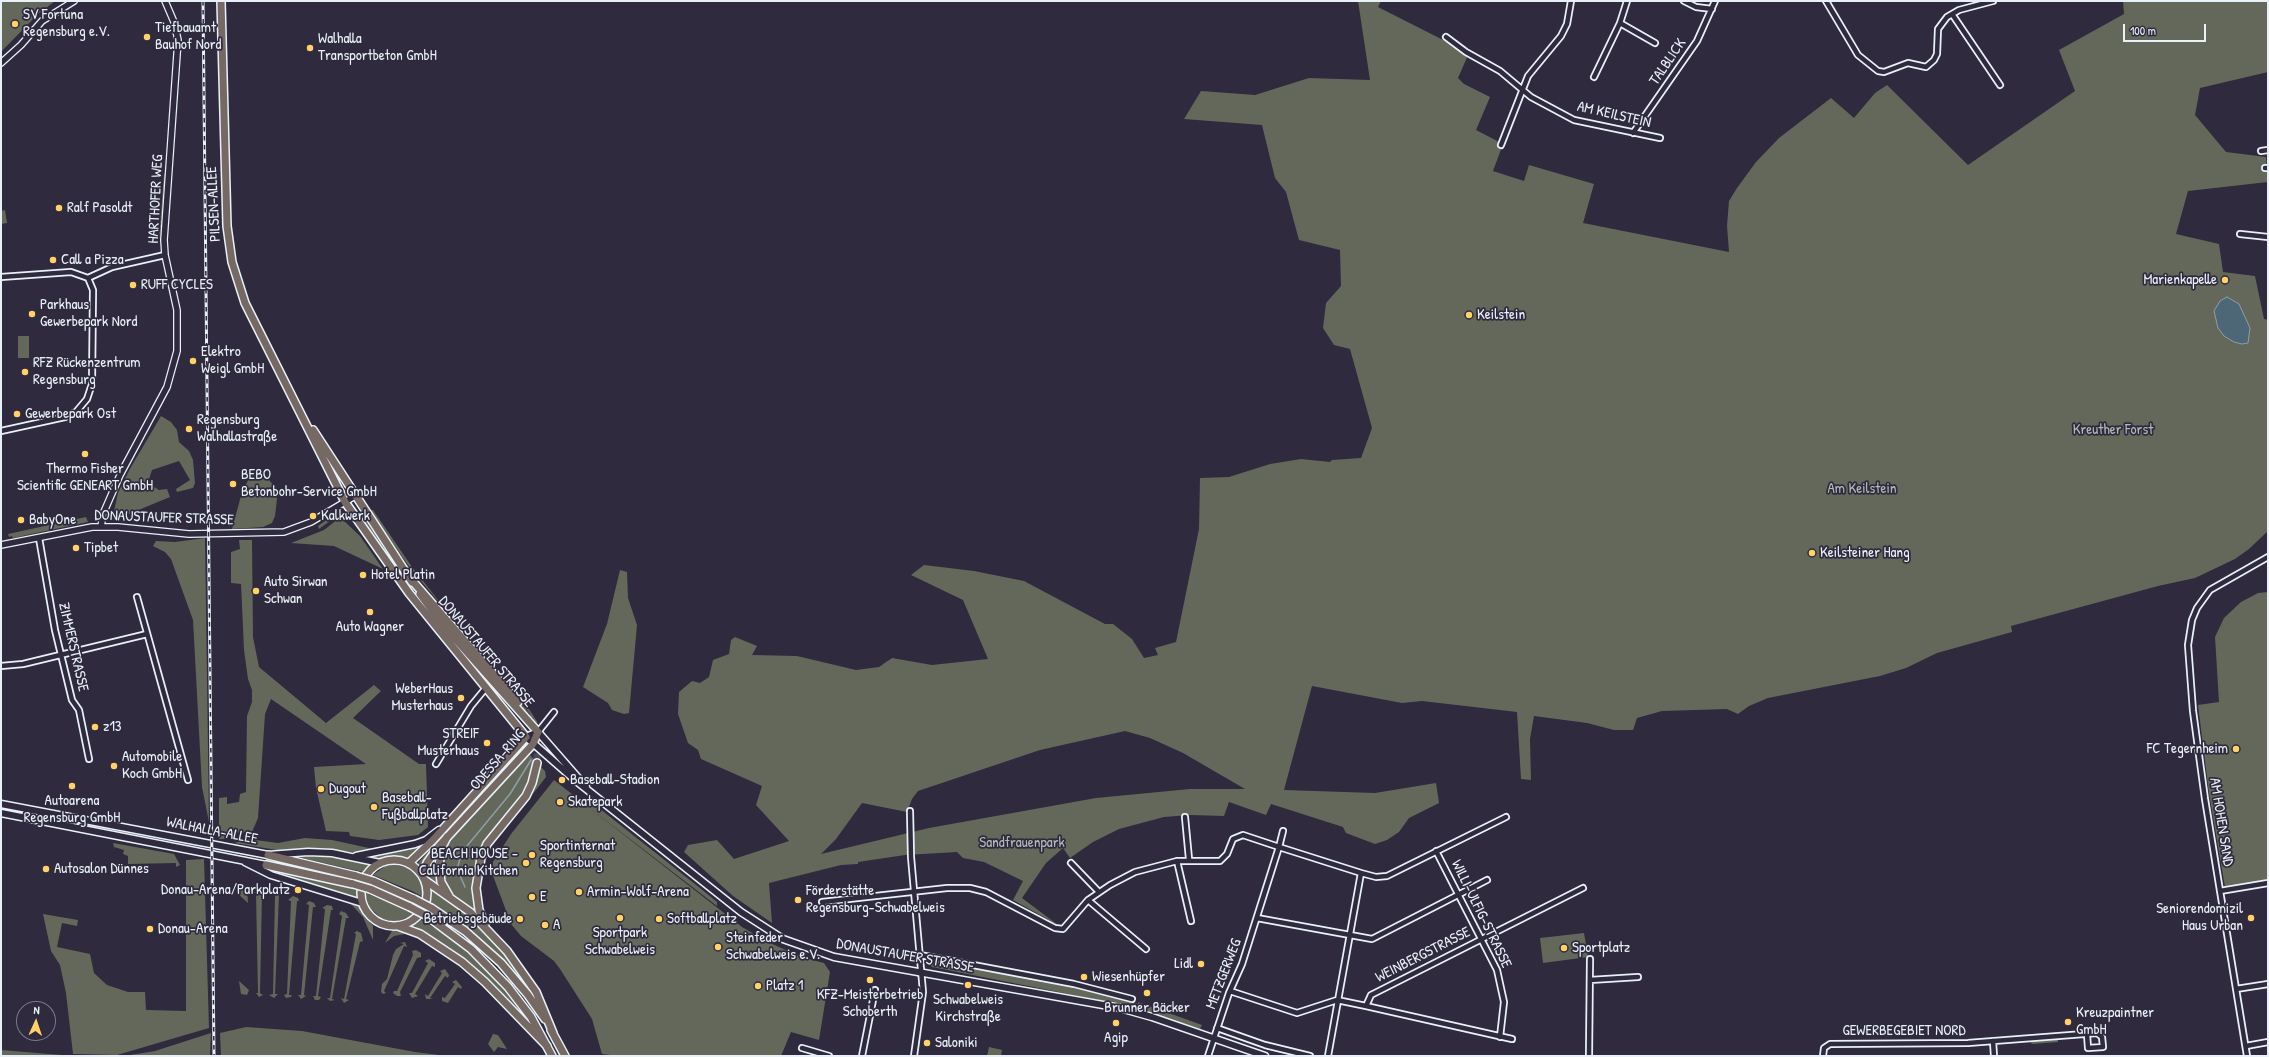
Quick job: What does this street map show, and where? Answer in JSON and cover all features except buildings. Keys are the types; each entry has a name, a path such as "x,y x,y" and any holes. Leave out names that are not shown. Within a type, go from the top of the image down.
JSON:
{"main road":[{"name":"PILSEN-ALLEE","path":"221,1 228,241 244,303 345,502"},
{"name":"PILSEN-ALLEE","path":"289,392 356,496"},
{"name":"DONAUSTAUFER STRASSE","path":"356,496 387,546 442,624 586,787"},
{"name":"DONAUSTAUFER STRASSE","path":"345,502 379,552 485,689 526,737 741,912 771,932 797,945 834,957 1132,1012 1265,1056"},
{"path":"379,552 387,546"},
{"path":"409,577 518,702"},
{"name":"ODESSA-RING","path":"408,863 433,840 442,828 526,737 538,732"},
{"name":"ODESSA-RING","path":"424,878 431,857 447,837 533,744 538,732"},
{"path":"488,930 482,917 476,896 478,865 487,844 526,796 532,784 537,762"},
{"name":"WALHALLA-ALLEE","path":"1,804 268,855 373,881 431,908 465,931 501,963 528,995 553,1033"},
{"name":"WALHALLA-ALLEE","path":"1,813 266,864 353,884 410,907 427,916 459,939 491,968 521,1003 547,1046"},
{"path":"353,857 414,844 426,840 442,828"},
{"path":"447,837 442,847 438,865 441,882 450,897"},
{"path":"268,855 308,852 353,857 380,863 399,860 408,863 424,878 450,897 488,930 530,982 565,1056"},
{"path":"237,858 271,875 362,903"},
{"path":"380,863 366,876 362,884 362,903 373,919 381,924 398,926 420,934 462,962 490,987 547,1046 552,1056"},
{"path":"398,926 414,920 422,910 427,898 424,878"}],"street":[{"path":"1,63 21,45 42,21 74,1"},
{"name":"HARTHOFER WEG","path":"101,527 103,514 111,494 161,401 174,364 178,321 165,255 164,236 178,53 177,32 165,1"},
{"path":"1501,145 1528,76 1561,36 1567,24 1571,1"},
{"path":"1594,77 1620,24 1627,1"},
{"path":"1684,1 1696,7 1712,9"},
{"name":"TALBLICK","path":"1633,133 1685,59 1716,1"},
{"path":"1828,2 1858,55 1878,72 1884,72 1908,63 1926,67 1934,60 1937,54 1938,29 1941,23 1952,14 1993,1"},
{"path":"1952,14 2000,85"},
{"path":"1620,24 1655,43"},
{"name":"AM KEILSTEIN","path":"1446,37 1466,52 1500,71 1531,97 1574,120 1660,138"},
{"path":"2261,151 2268,150"},
{"path":"2240,234 2268,237"},
{"path":"1,277 66,272 88,278 112,267 165,255"},
{"path":"1,431 65,417 76,412 87,399 92,384 93,307 92,284 88,278"},
{"name":"DONAUSTAUFER STRASSE","path":"1,545 101,527 188,534 284,532 306,525 356,496"},
{"name":"ZIMMERSTRASSE","path":"38,538 61,655 72,700 79,710 89,759"},
{"name":"AM HOHEN SAND","path":"2248,1056 2220,891 2193,711 2188,660 2189,632 2197,608 2210,590 2268,557"},
{"path":"137,597 188,780"},
{"path":"1,666 23,664 147,634"},
{"name":"DONAUSTAUFER STRASSE","path":"436,764 471,706 485,689"},
{"path":"538,732 554,712"},
{"path":"910,812 910,857 923,1000 914,1056"},
{"path":"1185,817 1189,859"},
{"path":"822,902 947,888 978,889 1058,929 1067,927 1088,900 1099,892 1135,872 1189,859 1220,861 1227,854 1233,839 1243,835 1376,877 1387,876 1506,817"},
{"name":"METZGERWEG","path":"1208,1056 1230,991 1242,964 1283,831"},
{"name":"WILLI-ULFIG-STRASSE","path":"1436,852 1496,970 1502,992 1504,1014 1500,1036"},
{"path":"1177,861 1191,920"},
{"path":"1071,863 1099,892"},
{"path":"1328,1056 1361,873"},
{"path":"1257,918 1368,939 1377,937 1487,880"},
{"path":"2220,891 2268,883"},
{"name":"WEINBERGSTRASSE","path":"1366,1006 1371,995 1583,888"},
{"path":"1088,900 1146,949"},
{"name":"DONAUSTAUFER STRASSE","path":"920,955 1067,982 1132,999"},
{"path":"1589,1056 1590,959"},
{"path":"1590,980 1638,977"},
{"path":"2236,989 2268,984"},
{"path":"862,1056 876,990"},
{"path":"1230,991 1297,1013 1337,1000 1512,1039"},
{"path":"1217,1028 1265,1045 1310,1056"},
{"name":"GEWERBEGEBIET NORD","path":"1822,1056 1824,1048 1830,1044 1993,1042 2087,1034"},
{"path":"1993,1042 1994,1056"},
{"path":"2246,1046 2268,1042"},
{"path":"802,1048 829,1056"}],"green space":[{"name":"SV Fortuna Regensburg e.V.","path":"1,1 55,1 37,15 1,52"},
{"name":"Kreuther Forst","path":"1358,1 1381,1 1378,7 1455,46 1468,55 1458,78 1464,84 1490,97 1476,130 1503,144 1493,171 1524,181 1529,165 1594,184 1583,223 1729,252 1727,226 1729,201 1737,188 1756,162 1779,138 1831,98 1854,118 1875,93 1887,85 1968,165 2075,91 2059,50 2124,14 2123,1 2268,1 2268,72 2200,88 2195,115 2226,152 2266,157 2268,182 2188,191 2176,234 2219,244 2223,272 2255,276 2264,319 2268,320 2268,531 2249,549 2235,559 2195,578 2158,586 2011,626 2012,632 1937,653 1906,668 1880,676 1768,698 1749,706 1738,714 1727,709 1662,711 1637,718 1633,730 1614,730 1587,723 1534,716 1530,739 1531,780 1521,779 1517,712 1422,701 1402,703 1312,686 1284,790 1375,793 1436,783 1439,803 1409,818 1399,832 1387,840 1375,844 1346,833 1343,827 1271,804 1266,815 1229,802 1224,816 1190,815 1164,817 1119,829 1093,842 1070,858 1063,848 1046,863 1022,898 1058,925 1013,900 1023,881 984,862 963,858 957,852 905,855 858,862 858,864 841,865 769,883 772,923 733,896 684,852 688,845 717,840 734,859 789,841 756,805 762,786 701,759 698,750 688,743 678,714 679,692 692,681 700,683 709,677 713,660 729,654 731,640 735,637 757,646 752,655 797,656 856,670 879,667 892,658 932,665 988,659 963,600 911,575 924,565 974,571 1024,581 1105,624 1113,624 1132,639 1144,658 1158,655 1155,648 1176,642 1199,529 1200,478 1229,477 1270,464 1301,459 1330,462 1332,460 1361,458 1372,428 1350,349 1334,345 1323,328 1326,303 1341,286 1340,250 1299,240 1286,192 1275,178 1262,125 1184,119 1201,91 1255,95 1309,78 1370,80","holes":["1125,731 1150,738 1183,753 1245,789 1190,789 1096,798 929,828 821,854 836,839 862,803 907,812 912,799 918,791 1040,750"]},
{"path":"164,174 165,174 159,239"},
{"path":"5,210 7,223 1,224 1,211"},
{"path":"18,336 29,336 29,358 18,358"},
{"path":"161,416 171,422 177,430 179,442 189,451 193,460 195,483 193,488 177,492 176,489 190,480 179,461 152,470 149,479 151,485 159,490 167,489 170,497 124,516 120,515 114,511 118,493 131,467"},
{"path":"255,473 264,474 274,486 277,499 275,516 272,523 263,527 232,529 241,496 249,478"},
{"path":"370,510 373,510 412,567 449,614 410,568"},
{"path":"339,511 338,515 319,529 318,526"},
{"path":"362,515 382,544 379,547 359,517"},
{"path":"86,517 88,522 13,538 12,536 9,537 8,534"},
{"path":"338,519 342,519 360,536 383,569 334,546 291,543 324,530"},
{"path":"205,538 209,822 202,787 193,620 171,559 165,552 153,546 156,541 175,542"},
{"path":"239,540 252,540 253,637 259,667 326,723 374,685 381,691 353,718 419,764 426,764 428,827 418,835 379,840 350,836 349,832 326,831 316,788 314,767 366,764 271,699 265,714 258,818 252,832 230,833 226,839 219,839 219,798 227,797 227,804 239,802 240,794 246,792 247,716 252,702 252,690 248,679 244,650 241,584 231,583 231,552 240,549"},
{"path":"385,550 415,591 413,592 384,553"},
{"path":"620,570 627,572 628,598 637,625 629,713 624,714 612,710 608,703 583,687 607,624"},
{"name":"FC Tegernheim","path":"2268,592 2268,880 2225,887 2209,793 2198,705 2219,702 2215,637 2224,618 2241,602 2258,593"},
{"path":"515,702 525,703 538,723 532,721"},
{"path":"520,747 522,748 437,845 422,868 417,864"},
{"path":"530,755 534,759 525,791 486,841 478,857 474,871 474,887 482,919 452,893 447,885 441,869 443,854 461,827"},
{"path":"540,766 545,771 546,777 529,799 536,784"},
{"name":"Sportpark Schwabelweis","path":"554,780 582,802 584,797 590,801 717,902 717,906 587,806 742,927 768,942 801,957 824,963 830,972 819,1040 791,1032 781,1056 618,1056 602,1054 592,1019 560,969 554,961 521,936 511,924 492,873 493,862 511,834"},
{"path":"1,806 96,825 96,827 1,809"},
{"path":"305,838 332,840 378,850 360,853 320,848 283,851 234,843 248,839 278,843"},
{"path":"113,843 174,854 180,865 176,867 176,863 128,864 128,856 123,854 124,850 114,847"},
{"path":"425,844 409,857 390,856 378,860 360,857"},
{"path":"439,850 443,890 431,882 427,875 427,869"},
{"path":"293,856 330,857 372,864 363,872"},
{"path":"204,859 209,1028 117,1055 73,1054 66,993 60,965 51,951 43,914 78,920 77,926 62,923 57,947 90,954 94,973 107,985 128,992 145,992 146,1010 186,1011 186,860"},
{"path":"394,865 415,869 423,880 425,898 373,875 385,866"},
{"path":"262,867 357,890 357,899"},
{"path":"239,887 247,889 248,903 237,893"},
{"path":"260,889 265,893 262,893 260,993 263,995 259,997 256,993 258,993 256,893 253,893"},
{"path":"431,889 465,911 498,944 532,990 540,1006 521,981 480,938 431,902"},
{"path":"274,891 283,893 279,895 275,994 278,994 274,998 269,995 273,994 275,895 271,894"},
{"path":"365,893 402,907 413,915 396,922 382,919 369,907"},
{"path":"293,896 298,898 299,901 297,901 289,995 292,995 291,997 286,998 284,995 287,994 291,901 288,900"},
{"path":"309,901 314,903 316,907 313,907 304,995 306,996 301,999 298,995 301,995 309,905 306,904"},
{"path":"348,901 358,905 373,926 373,940 363,917"},
{"path":"327,905 332,906 333,910 331,910 318,996 321,997 319,1000 315,1000 313,996 316,996 325,909 322,908"},
{"path":"341,911 346,913 349,918 346,918 332,999 335,1000 330,1001 327,998 330,998 342,916 339,914"},
{"path":"418,918 456,941 476,957 506,989 531,1023 492,982 467,961 410,923"},
{"path":"357,931 361,933 363,941 360,942 346,999 349,1000 344,1003 341,998 344,999 356,934 354,933"},
{"path":"392,931 404,931 410,933 394,936 385,943"},
{"name":"Sportplatz","path":"1584,933 1588,957 1543,963 1540,938"},
{"path":"405,942 407,947 404,946 384,991 386,993 383,994 381,992 382,984 387,979 393,955 396,949 404,944 400,943"},
{"path":"416,950 421,953 421,957 417,958 400,992 401,996 397,996 393,993 394,991 397,991 413,955 412,951"},
{"path":"429,959 435,963 435,967 432,966 415,994 418,996 412,998 409,993 412,993 428,963 425,961"},
{"path":"927,959 943,960 943,962 953,964 957,963 956,965 967,967 971,966 971,968 981,969 981,967 985,968 985,970 995,972 996,970 999,971 999,973 1009,974 1009,972 1013,973 1013,975 1023,977 1023,975 1037,979 1041,978 1041,980 1059,982 1059,984 1073,985 1073,987 1082,989 1086,988 1086,990 1123,998 1138,1004 1138,1002 1202,1025 1200,1029 1129,1006 932,967 927,963"},
{"path":"445,969 449,975 448,978 445,976 430,998 433,999 426,999 425,994 428,996 442,973 440,971"},
{"path":"456,980 462,987 461,989 458,987 448,1003 442,1001 442,997 445,998 455,984 452,982"},
{"path":"239,981 249,990 247,995 241,994"},
{"path":"246,1027 302,1031 415,1052 447,1056 221,1056 220,1033"},
{"path":"211,1033 210,1056 124,1056 155,1051"},
{"path":"493,1034 498,1035 507,1049 498,1047 494,1052 488,1044"},
{"path":"2058,1039 2058,1042 2032,1044 2030,1041"},
{"path":"989,1047 1002,1050 1001,1056 987,1056"},
{"path":"1,1050 74,1056 1,1056"}],"water":[{"path":"2227,297 2239,304 2250,328 2248,343 2242,344 2234,342 2224,336 2218,328 2214,311 2220,301"}],"waterway":[{"path":"465,887 457,869 462,852 510,794 531,760"}],"tunnel":[{"path":"518,702 531,721"},
{"path":"537,743 537,763"}],"railway":[{"path":"203,1 214,1056"}],"place":[{"name":"SV Fortuna Regensburg e.V.","path":"15,24"},
{"name":"Tiefbauamt Bauhof Nord","path":"147,37"},
{"name":"Walhalla Transportbeton GmbH","path":"310,48"},
{"name":"Ralf Pasoldt","path":"59,208"},
{"name":"Call a Pizza","path":"53,260"},
{"name":"Marienkapelle","path":"2225,280"},
{"name":"RUFF CYCLES","path":"133,285"},
{"name":"Parkhaus Gewerbepark Nord","path":"32,314"},
{"name":"Keilstein","path":"1469,315"},
{"name":"Elektro Weigl GmbH","path":"193,361"},
{"name":"RFZ Rückenzentrum Regensburg","path":"25,372"},
{"name":"Gewerbepark Ost","path":"17,414"},
{"name":"Regensburg Walhallastraße","path":"189,429"},
{"name":"Thermo Fisher Scientific GENEART GmbH","path":"85,454"},
{"name":"BEBO Betonbohr-Service GmbH","path":"233,484"},
{"name":"Kalkwerk","path":"313,516"},
{"name":"BabyOne","path":"21,520"},
{"name":"Tipbet","path":"76,548"},
{"name":"Keilsteiner Hang","path":"1812,553"},
{"name":"Hotel Platin","path":"363,575"},
{"name":"Auto Sirwan Schwan","path":"256,591"},
{"name":"Auto Wagner","path":"370,612"},
{"name":"WeberHaus Musterhaus","path":"461,698"},
{"name":"z13","path":"95,727"},
{"name":"STREIF Musterhaus","path":"487,743"},
{"name":"FC Tegernheim","path":"2236,749"},
{"name":"Automobile Koch GmbH","path":"114,766"},
{"name":"Baseball-Stadion","path":"562,780"},
{"name":"Autoarena Regensburg GmbH","path":"72,786"},
{"name":"Dugout","path":"321,789"},
{"name":"Skatepark","path":"560,802"},
{"name":"Baseball- Fußballplatz","path":"374,807"},
{"name":"Sportinternat Regensburg","path":"532,855"},
{"name":"BEACH HOUSE – California Kitchen","path":"526,863"},
{"name":"Autosalon Dünnes","path":"46,869"},
{"name":"Donau-Arena/Parkplatz","path":"298,890"},
{"name":"Armin-Wolf-Arena","path":"579,892"},
{"name":"E","path":"532,897"},
{"name":"Förderstätte Regensburg-Schwabelweis","path":"798,900"},
{"name":"Sportpark Schwabelweis","path":"620,918"},
{"name":"Seniorendomizil Haus Urban","path":"2251,918"},
{"name":"Betriebsgebäude","path":"520,919"},
{"name":"Softballplatz","path":"659,919"},
{"name":"A","path":"545,925"},
{"name":"Donau-Arena","path":"150,929"},
{"name":"Steinfeder Schwabelweis e.V.","path":"718,947"},
{"name":"Sportplatz","path":"1564,948"},
{"name":"Lidl","path":"1201,964"},
{"name":"Wiesenhüpfer","path":"1084,977"},
{"name":"KFZ-Meisterbetrieb Schoberth","path":"870,980"},
{"name":"Schwabelweis Kirchstraße","path":"968,985"},
{"name":"Platz 1","path":"758,986"},
{"name":"Brunner Bäcker","path":"1147,993"},
{"name":"Kreuzpaintner GmbH","path":"2068,1022"},
{"name":"Agip","path":"1116,1023"},
{"name":"Saloniki","path":"927,1043"}],"park label":[{"name":"Am Keilstein","path":"1862,489"},
{"name":"Sandfrauenpark","path":"1022,843"}]}
